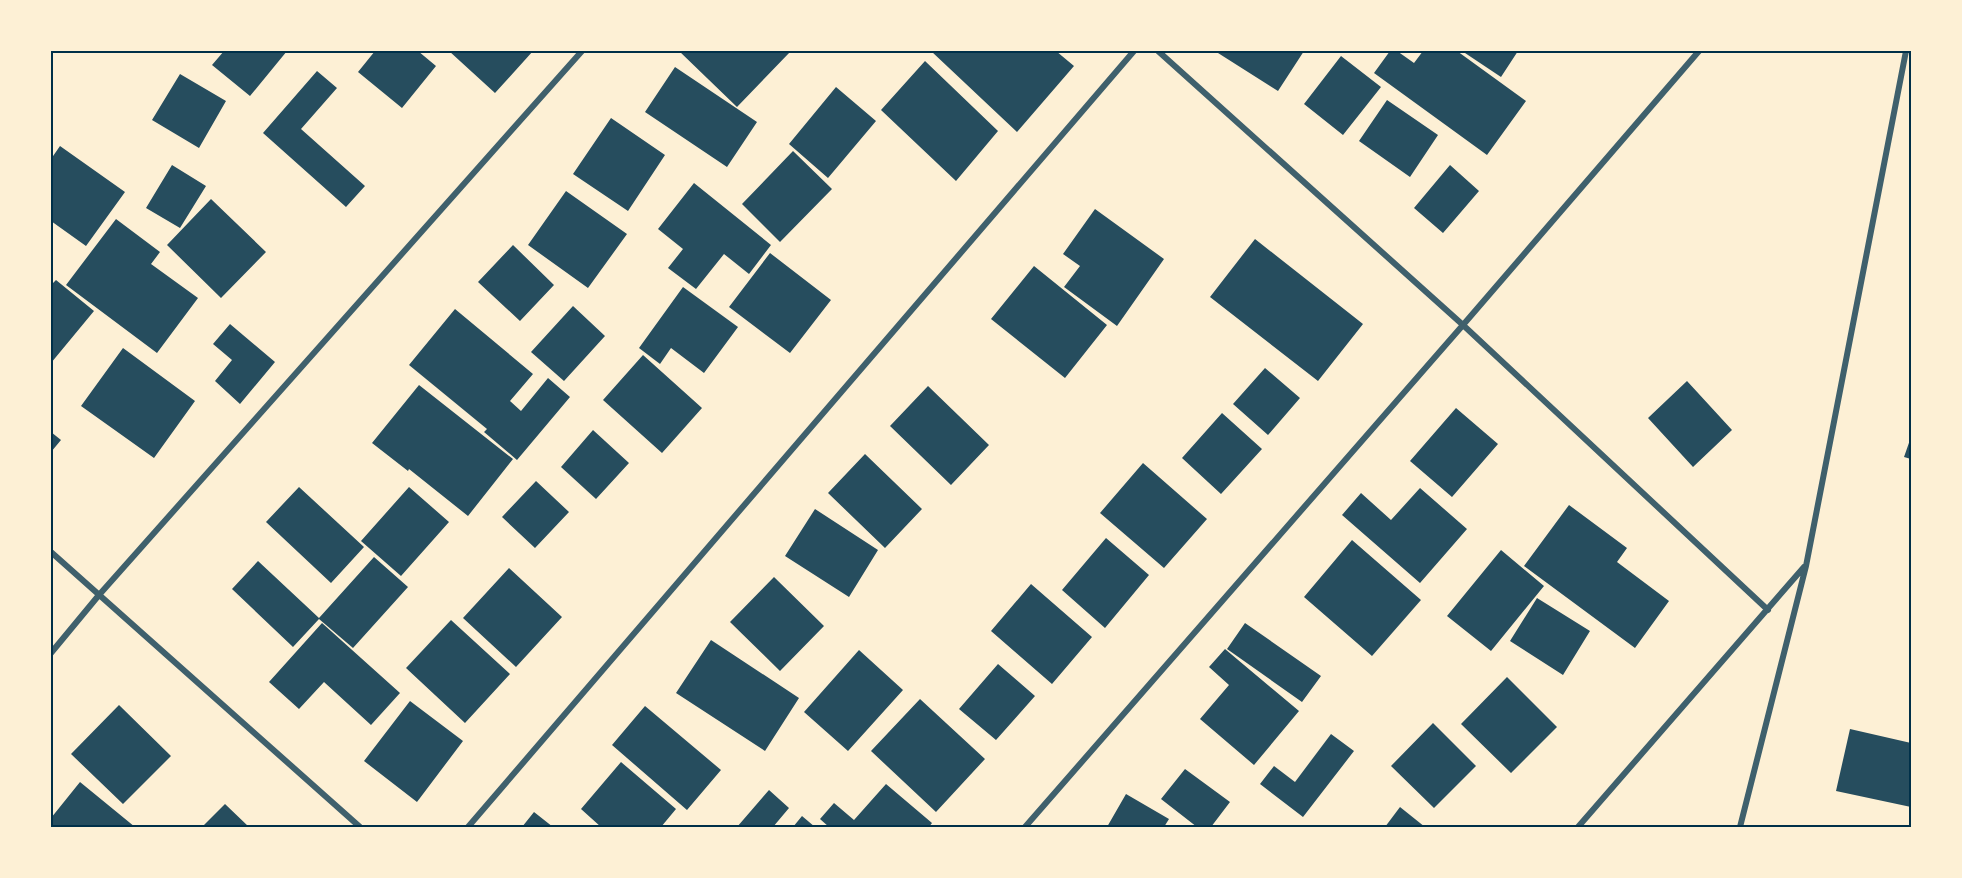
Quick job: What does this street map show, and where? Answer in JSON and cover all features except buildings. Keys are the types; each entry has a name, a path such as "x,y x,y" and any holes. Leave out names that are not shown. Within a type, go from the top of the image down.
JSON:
{"street":[{"path":"51,653 99,595 582,51"},
{"path":"468,827 1134,51"},
{"path":"1158,51 1463,325 1768,610"},
{"path":"1025,827 1699,51"},
{"path":"1740,827 1806,566 1906,51"},
{"path":"51,552 360,827"},
{"path":"1578,827 1806,566"}]}
